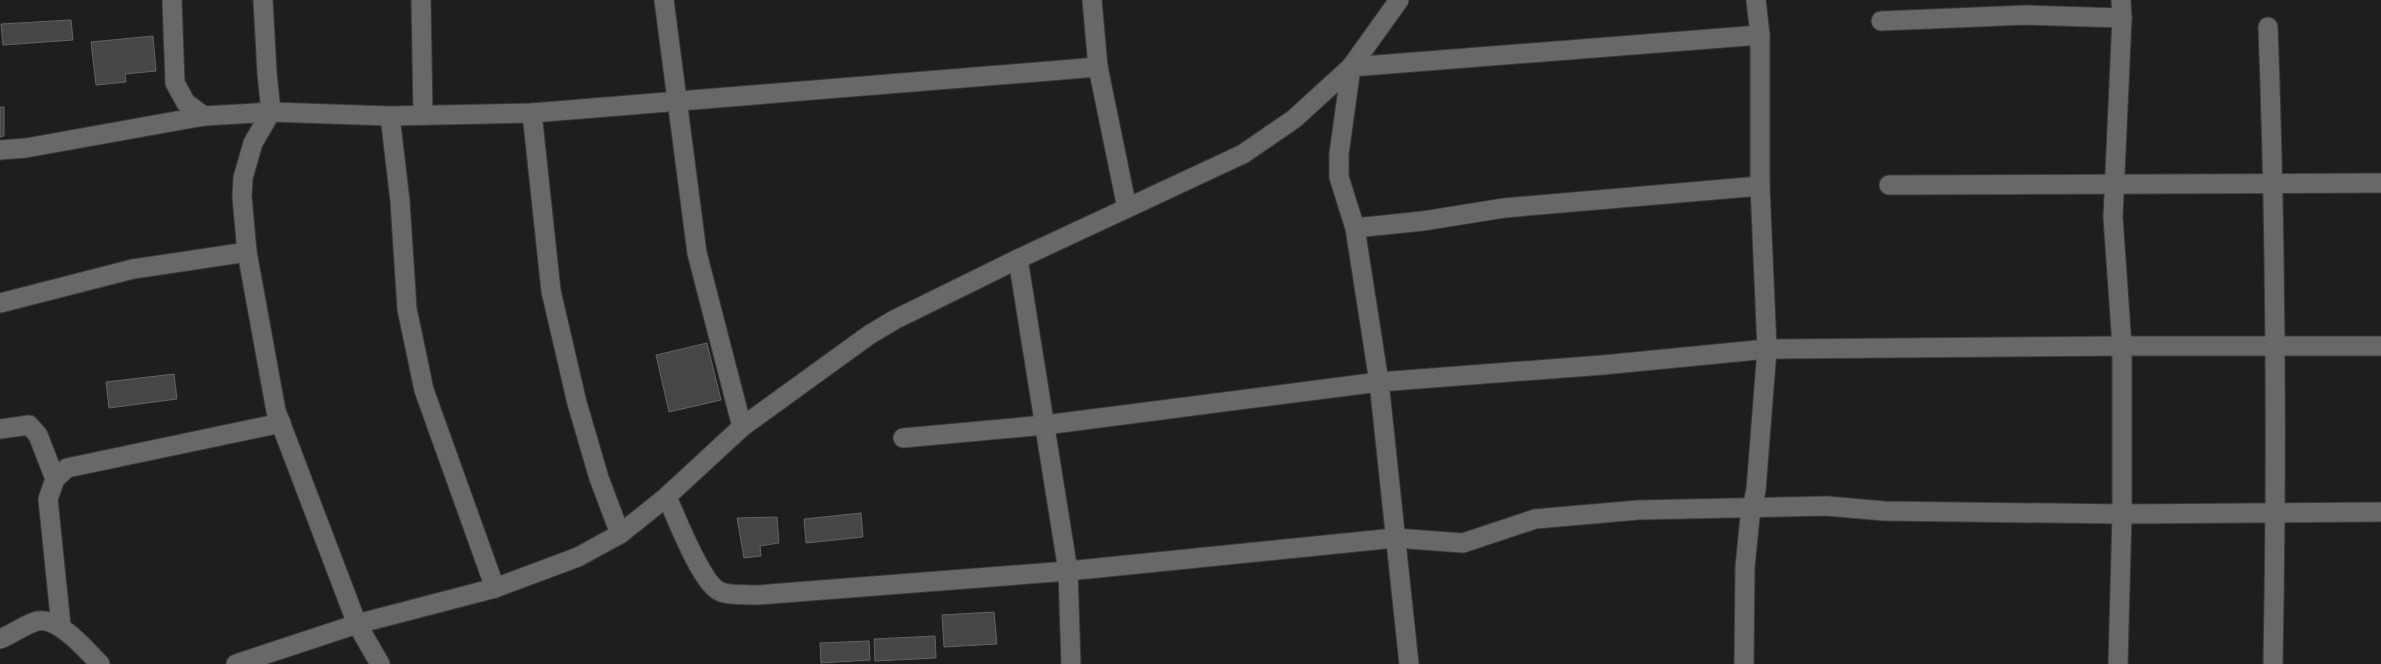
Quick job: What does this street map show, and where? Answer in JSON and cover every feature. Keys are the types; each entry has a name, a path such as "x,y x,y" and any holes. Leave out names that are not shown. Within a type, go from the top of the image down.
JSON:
{"street":[{"path":"172,0 175,83 186,102 204,116"},
{"path":"263,0 266,73 271,112 253,143 243,178 242,197 247,252 276,411 357,624 380,664"},
{"path":"421,0 423,115"},
{"path":"664,0 697,253 742,427"},
{"path":"1092,0 1098,67 1126,208"},
{"path":"236,664 357,624 496,588 578,558 620,534 667,497 742,427 869,334 1018,259 1243,154 1294,119 1352,67 1399,0"},
{"path":"1744,664 1745,567 1756,490 1768,349 1760,186 1760,35 1756,0"},
{"path":"1881,21 2121,9 2113,217 2122,346 2122,514 2118,664"},
{"path":"2268,28 2274,183 2276,346 2276,511 2273,664"},
{"path":"1352,67 1760,35"},
{"path":"0,150 26,148 204,116 271,112 390,116 532,113 1098,67"},
{"path":"1352,67 1339,154 1339,177 1355,228 1379,382 1409,664"},
{"path":"532,113 551,291 577,403 599,478 620,534"},
{"path":"390,116 400,201 407,309 424,390 496,588"},
{"path":"1889,185 2381,183"},
{"path":"1355,228 1423,221 1504,208 1760,186"},
{"path":"0,303 133,269 247,252"},
{"path":"1018,259 1068,571 1071,664"},
{"path":"904,438 1045,425 1379,382 1603,365 1768,349 2381,346"},
{"path":"61,626 48,499 55,479 67,468 281,423"},
{"path":"0,429 29,425 38,435 55,479"},
{"path":"667,497 699,566 710,584 720,592 757,595 1068,571 1395,538 1463,543 1535,519 1657,509 1827,506 1884,511 2122,514 2276,511 2381,512"},
{"path":"0,639 12,635 38,620 61,626 100,664"}],"building":[{"path":"71,20 73,40 3,45 1,24"},
{"path":"153,36 156,71 125,74 126,82 96,85 91,42"},
{"path":"0,107 4,107 4,136 0,137"},
{"path":"707,343 721,400 669,412 656,355"},
{"path":"174,374 177,399 109,408 106,382"},
{"path":"861,513 863,537 806,543 804,519"},
{"path":"777,517 779,543 760,546 761,556 744,558 737,518"},
{"path":"994,612 997,644 944,647 942,615"},
{"path":"935,636 936,658 875,661 874,639"},
{"path":"869,641 870,660 821,663 820,643"}]}
